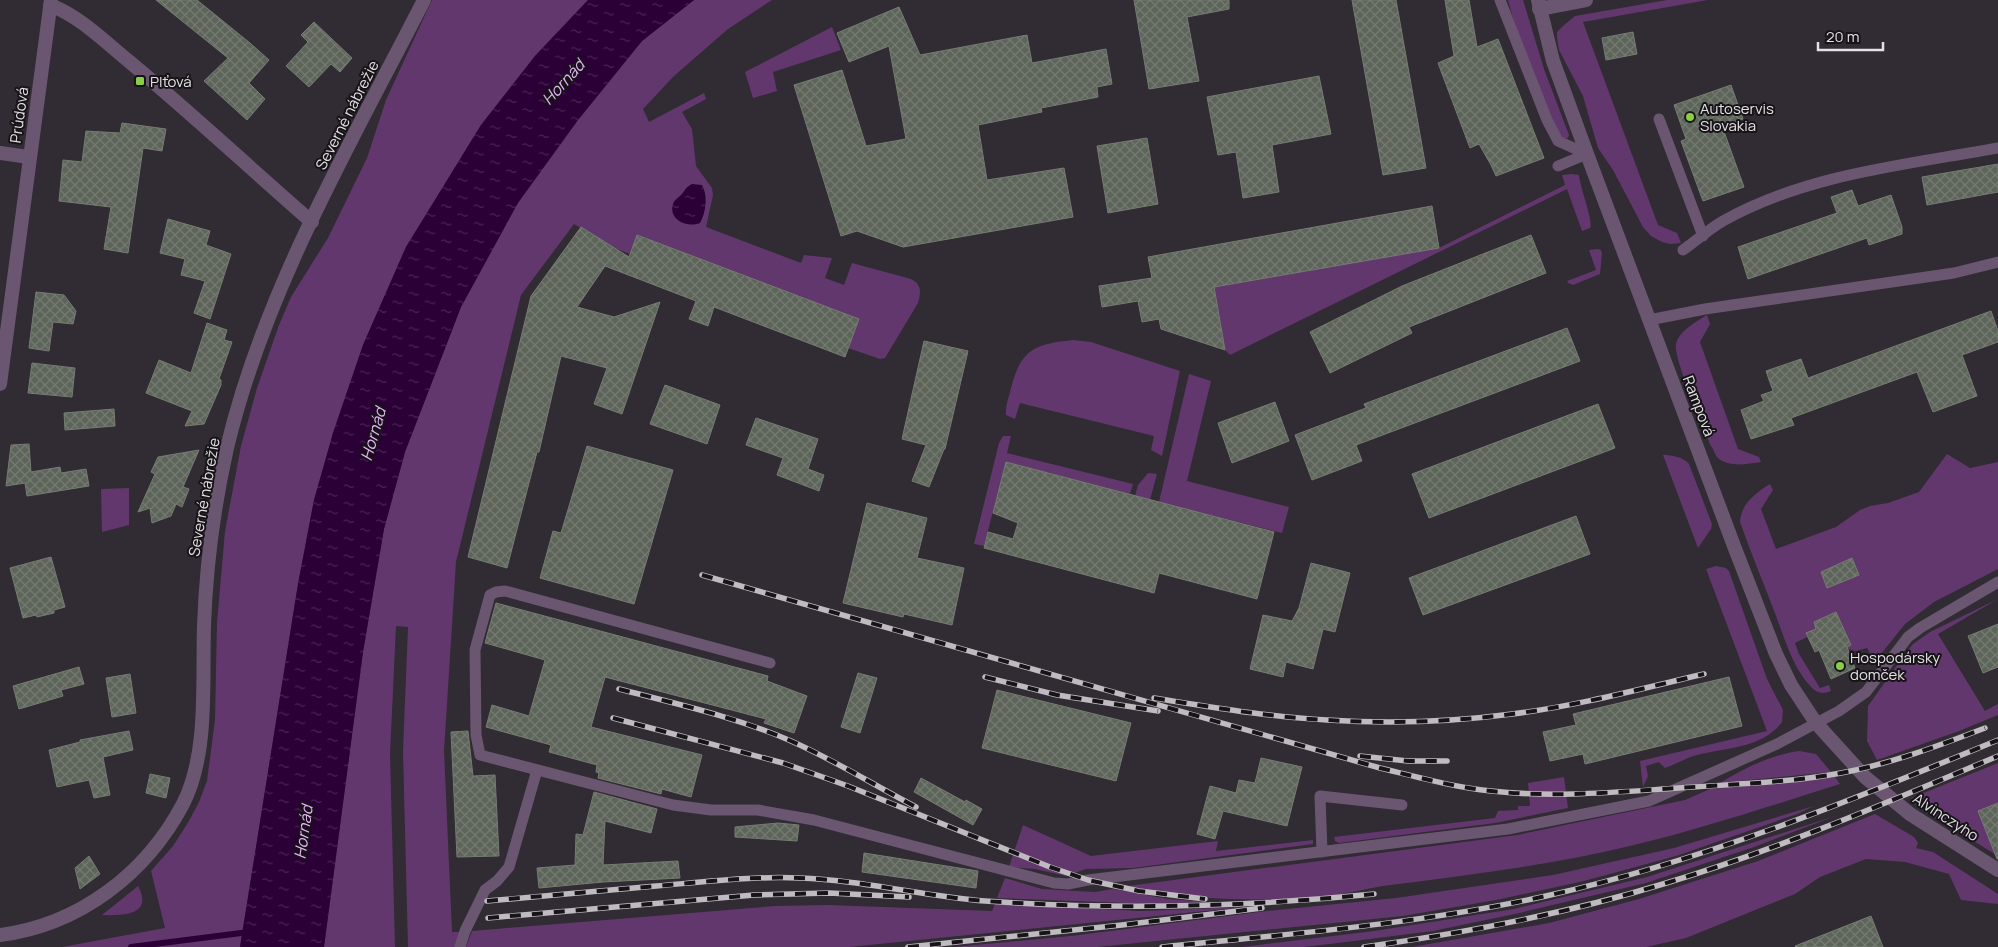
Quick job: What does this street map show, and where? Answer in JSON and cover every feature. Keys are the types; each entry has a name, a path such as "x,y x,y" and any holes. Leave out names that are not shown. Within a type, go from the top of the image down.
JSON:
{"street":[{"name":"Severné nábrežie","path":"0,935 41,927 65,918 93,902 111,889 146,856 183,803 193,780 200,744 204,623 212,536 227,449 244,386 273,307 312,222 424,0"},
{"name":"Rampová","path":"1586,0 1538,4 1553,61 1587,154 1776,654 1791,684 1816,723 1857,770 1878,788"},
{"path":"51,2 73,15 136,67 312,222"},
{"name":"Prúdová","path":"0,384 51,2"},
{"path":"0,153 29,157"},
{"name":"Alvinczyho","path":"1878,788 1910,814 1998,870"}],"lane":[{"path":"1500,0 1547,120 1558,141 1587,154"},
{"path":"1660,119 1703,236"},
{"path":"1683,250 1721,222 1751,206 1786,192 1850,175 1998,148"},
{"path":"1558,166 1587,154"},
{"path":"1649,320 1705,309 1954,273 1998,262"},
{"path":"770,663 505,591 496,592 490,595 475,650 476,735 480,755 673,805 711,810 758,810 814,820 1054,883 1068,884 1508,829 1649,801 1777,744 1839,712 1866,692 1908,637 1998,582"},
{"path":"460,947 465,931 485,890 497,881 509,867 537,770"},
{"path":"1322,852 1320,796 1402,805"}],"shaded area":[{"path":"432,0 588,0 535,56 481,125 406,247 363,345 333,433 314,500 298,584 240,947 62,947 165,928 151,871 173,846 189,821 207,781 215,720 217,623 225,531 241,446 257,388 291,297 328,238 367,158 386,100"},
{"path":"694,0 772,0 728,29 674,76 643,109 649,122 704,93 706,99 682,112 692,129 696,166 712,188 713,195 706,227 801,263 804,255 832,258 825,278 844,285 852,263 911,279 920,289 918,303 885,358 880,359 848,348 859,319 638,235 630,254 617,249 574,224 521,295 456,562 444,751 452,932 462,932 455,947 408,947 403,752 408,627 396,626 390,754 395,947 324,947 363,652 384,529 405,452 461,307 518,202 578,120 642,41"},
{"path":"1508,0 1523,0 1544,69 1569,135 1568,138 1563,138 1548,111 1512,16"},
{"path":"1667,0 1708,0 1583,22 1658,225 1677,233 1681,243 1670,244 1651,236 1643,227 1613,170 1598,148 1583,96 1559,50 1557,38 1557,32 1575,16"},
{"path":"832,27 841,50 773,72 777,91 753,98 745,72"},
{"path":"1562,175 1579,175 1590,219 1590,228 1582,231 1567,189 1230,355 1225,350 1214,287 1439,248 1565,185"},
{"path":"1598,249 1602,253 1600,274 1573,285 1568,283 1567,281 1596,270 1589,250"},
{"path":"1707,315 1710,324 1700,342 1738,449 1759,457 1761,462 1732,464 1726,463 1717,457 1684,378 1676,352 1676,344 1684,331"},
{"path":"1073,340 1091,342 1180,371 1162,456 1151,450 1154,436 1020,403 1015,419 1006,415 1015,375 1025,357 1039,347"},
{"path":"1189,374 1211,381 1187,481 1289,507 1282,533 1159,502"},
{"path":"1003,436 1011,436 1007,453 1133,484 1130,494 1006,462 984,546 974,544 999,443"},
{"path":"1947,454 1970,468 1998,462 1998,569 1934,602 1905,624 1881,654 1872,657 1867,648 1856,651 1844,648 1851,645 1836,612 1814,622 1816,629 1806,634 1807,637 1795,643 1799,654 1820,688 1829,685 1831,691 1823,693 1816,691 1804,679 1788,649 1740,522 1743,509 1750,499 1770,484 1773,490 1761,509 1776,549 1836,527 1860,510 1870,506 1888,503 1919,492"},
{"path":"1663,455 1677,457 1689,464 1712,524 1711,529 1698,548"},
{"path":"1148,473 1157,474 1150,500 1135,496 1138,485"},
{"path":"129,488 129,525 102,532 101,489"},
{"path":"1716,566 1726,568 1729,571 1767,679 1783,710 1782,722 1765,737 1743,746 1697,755 1665,768 1659,762 1646,766 1648,776 1643,787 1640,761 1767,731 1706,569"},
{"path":"1998,599 1938,634 1985,711 1998,704 1998,715 1877,760 1867,741 1868,706 1905,654 1913,644 1930,632"},
{"path":"1799,751 1816,754 1831,772 1720,783 1758,763"},
{"path":"1998,763 1998,856 1931,815 1911,798"},
{"path":"1564,777 1568,808 1495,823 1339,843 1335,841 1334,837 1495,818 1498,811 1518,810 1518,806 1530,806 1528,783"},
{"path":"1835,777 1840,784 1683,832 1599,853 1507,869 1304,898 1228,899 1177,895 1128,886 1517,835 1685,800 1710,789 1790,783"},
{"path":"1814,806 1797,814 1676,856 1584,881 1496,900 1403,916 1097,947 954,947 1071,936 1267,911 1396,898 1553,875 1674,848"},
{"path":"1875,814 1914,837 1918,843 1916,848 1933,852 1998,894 1998,904 1961,900 1949,874 1905,862 1866,859 1820,877 1795,894 1686,938 1646,947 1412,947 1549,923 1639,899 1758,861"},
{"path":"1835,816 1754,847 1646,883 1515,914 1433,931 1338,943 1304,947 1242,947 1374,931 1514,909 1647,877"},
{"path":"1023,825 1091,856 1218,841 1216,851 1313,840 1313,844 1133,868 1086,869 1066,876 1035,869 1009,867"},
{"path":"1005,878 1042,889 1095,892 1113,889 1168,899 1208,902 1151,904 997,898"},
{"path":"138,886 142,896 142,903 139,908 127,914 102,915"},
{"path":"995,904 1141,911 1245,907 849,947 466,947 472,931 775,906 828,905 992,911"}],"water":[{"name":"Hornád","path":"588,0 694,0 642,41 578,120 518,203 461,307 405,452 384,529 363,652 324,947 240,947 298,584 314,500 333,433 363,345 406,247 481,125 535,56"},
{"path":"692,184 702,185 706,204 700,223 695,224 680,221 673,214 672,210 675,201"}],"building":[{"path":"156,0 197,0 269,60 249,83 265,99 247,120 204,81 228,58"},
{"path":"1134,0 1229,0 1229,9 1187,17 1199,81 1149,89"},
{"path":"1352,0 1396,0 1426,168 1383,175"},
{"path":"1445,0 1469,0 1477,47 1498,39 1544,158 1496,176 1479,144 1470,148 1438,63 1454,56"},
{"path":"899,7 920,55 1027,35 1032,63 1106,49 1112,84 1097,87 1098,97 1041,108 1042,112 978,125 987,180 1064,168 1073,217 903,247 857,231 841,236 794,85 842,70 866,146 906,139 889,46 849,62 837,33"},
{"path":"314,22 352,58 340,72 331,64 309,87 286,66 308,42 301,35"},
{"path":"1633,32 1637,54 1606,60 1602,38"},
{"path":"1319,76 1331,134 1272,145 1279,192 1243,198 1236,152 1218,155 1207,97"},
{"path":"1731,85 1743,119 1722,126 1744,187 1703,201 1681,141 1686,139 1674,105"},
{"path":"122,123 166,129 162,151 143,148 128,253 104,249 111,207 59,201 63,160 82,162 86,131 120,133"},
{"path":"1147,138 1158,204 1108,213 1097,146"},
{"path":"1998,164 1998,192 1927,205 1922,177"},
{"path":"1852,190 1858,206 1891,195 1902,227 1902,234 1869,245 1867,238 1748,279 1738,247 1837,213 1831,197"},
{"path":"1432,206 1439,248 1214,287 1225,350 1161,329 1159,319 1142,322 1138,301 1102,307 1099,286 1152,278 1148,257"},
{"path":"168,219 210,231 206,245 231,254 210,319 194,313 205,281 181,275 185,259 160,253"},
{"path":"581,227 629,257 637,235 859,319 845,357 714,307 708,326 689,319 696,301 605,266 577,307 614,317 660,302 622,414 594,404 607,368 561,356 539,452 537,452 507,568 468,557 531,296"},
{"path":"1531,235 1546,273 1409,327 1412,333 1330,373 1310,332 1402,286"},
{"path":"36,292 64,295 76,311 73,324 53,322 49,351 29,348"},
{"path":"1991,311 1998,331 1998,342 1962,355 1977,396 1933,412 1917,372 1791,418 1794,425 1751,439 1741,410 1764,401 1761,395 1773,391 1766,371 1801,359 1808,378"},
{"path":"207,323 227,330 224,340 232,342 219,379 221,380 221,385 204,424 185,426 192,411 146,393 159,360 191,373"},
{"path":"1567,328 1580,361 1356,445 1362,461 1312,480 1295,435 1366,408 1364,404"},
{"path":"924,341 968,351 945,449 929,487 912,481 926,445 902,439"},
{"path":"32,363 75,368 72,397 28,393"},
{"path":"665,385 720,405 707,444 650,424"},
{"path":"1275,402 1289,441 1232,463 1218,423"},
{"path":"1598,404 1615,448 1429,518 1412,474"},
{"path":"114,409 115,426 65,430 64,413"},
{"path":"756,418 818,439 808,469 824,475 819,491 777,475 783,458 746,445"},
{"path":"29,444 31,472 60,467 61,473 86,469 89,486 27,496 25,483 6,486 11,445"},
{"path":"587,446 673,470 634,604 540,578 553,531 561,533"},
{"path":"199,450 183,487 189,489 182,507 176,504 171,516 152,523 150,508 138,512 155,474 151,472 158,457"},
{"path":"1006,462 1274,532 1257,599 1159,573 1154,593 984,548 988,532 1013,539 1018,523 993,513"},
{"path":"867,503 927,518 917,558 964,568 952,625 904,614 903,617 843,603"},
{"path":"1576,516 1590,554 1423,615 1409,578"},
{"path":"51,557 65,607 54,610 54,613 23,618 10,568"},
{"path":"1852,558 1859,575 1827,588 1821,572"},
{"path":"1311,563 1350,573 1335,632 1323,629 1313,669 1286,662 1283,677 1250,669 1263,615 1292,621 1299,608"},
{"path":"496,603 768,676 767,681 807,696 794,733 764,723 766,719 605,677 591,727 702,755 691,797 662,789 661,794 598,778 599,773 596,772 597,765 549,752 551,745 486,727 492,705 529,716 545,660 485,643"},
{"path":"1836,612 1851,645 1847,647 1855,668 1831,679 1819,650 1815,652 1806,633 1816,629 1814,622"},
{"path":"1998,624 1998,667 1983,673 1968,636"},
{"path":"79,667 84,684 61,690 63,696 19,709 13,686"},
{"path":"858,673 877,678 860,733 841,727"},
{"path":"130,674 136,713 112,717 106,678"},
{"path":"1729,677 1742,726 1585,764 1583,754 1550,761 1543,732 1576,725 1573,714"},
{"path":"997,690 1131,723 1116,781 982,748"},
{"path":"129,731 133,750 103,757 110,795 94,798 89,780 57,787 49,750 80,742 80,740"},
{"path":"468,731 473,776 495,775 499,856 457,857 451,732"},
{"path":"1261,758 1302,767 1287,826 1223,811 1215,839 1197,834 1210,786 1236,793 1239,780 1255,783"},
{"path":"150,774 170,778 166,798 146,793"},
{"path":"921,778 982,809 973,825 914,792"},
{"path":"594,792 657,809 651,833 605,821 603,865 678,861 680,878 539,888 537,868 575,865 576,834 583,835"},
{"path":"1998,803 1998,859 1997,859 1978,811"},
{"path":"778,823 799,825 797,841 735,837 735,827"},
{"path":"864,853 978,871 976,888 862,872"},
{"path":"89,856 100,874 80,889 75,868"},
{"path":"1871,916 1883,947 1795,946"}],"waterway":[{"path":"131,947 249,932"}],"railway":[{"path":"702,575 1380,768 1449,784 1491,791 1585,794 1800,779 1878,765 1932,748 1985,728"},
{"path":"1154,698 1305,719 1420,722 1489,717 1536,711 1608,697 1704,674"},
{"path":"985,677 1057,695 1158,711"},
{"path":"619,689 706,712 770,732 823,756 916,807"},
{"path":"613,718 783,763 848,786 1050,867 1088,880 1139,891 1205,899"},
{"path":"1162,947 1307,933 1451,914 1499,906 1604,882 1775,828 1998,740"},
{"path":"1360,756 1408,761 1447,761"},
{"path":"1364,947 1515,921 1589,905 1663,884 1790,841 1998,756"},
{"path":"487,901 763,878 823,879 985,901 1082,906 1180,906 1277,902 1374,894"},
{"path":"488,918 754,895 829,893 909,897"},
{"path":"908,947 1122,925 1262,908"}],"place":[{"name":"Plťová","path":"140,81"},
{"name":"Autoservis Slovakia","path":"1690,117"},
{"name":"Hospodársky domček","path":"1840,666"}]}
